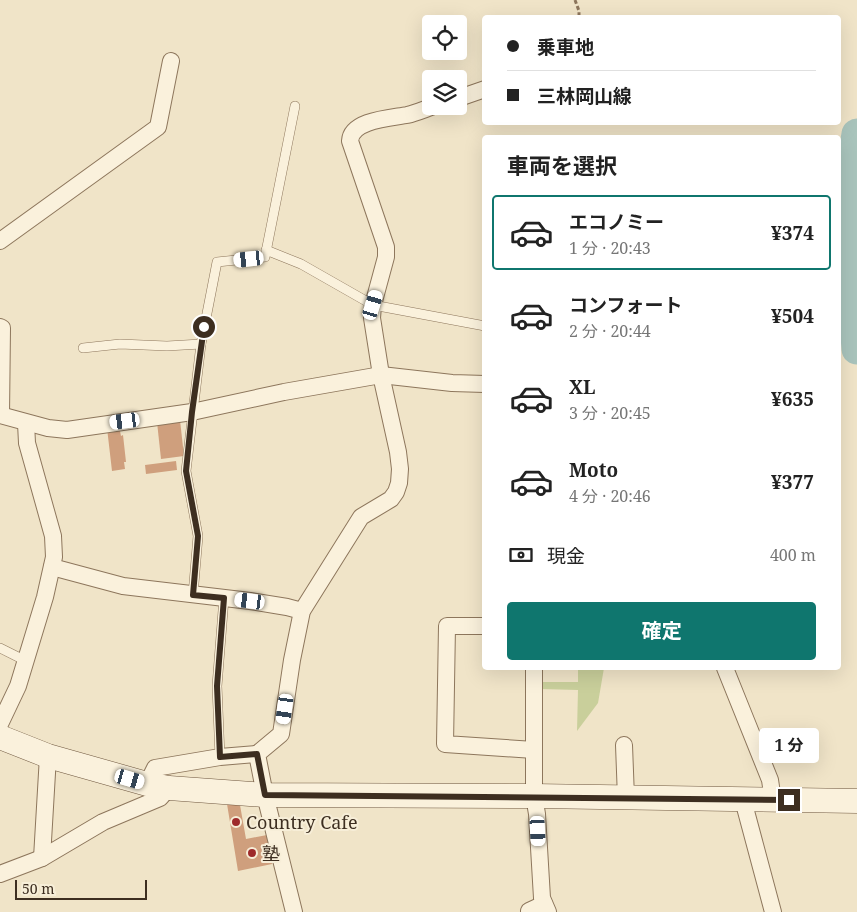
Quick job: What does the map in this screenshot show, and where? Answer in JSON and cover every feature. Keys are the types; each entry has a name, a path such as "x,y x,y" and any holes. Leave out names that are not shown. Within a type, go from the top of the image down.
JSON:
{"main road":[{"path":"0,736 48,756 158,786 265,795 534,796 848,801"}],"street":[{"path":"0,241 158,127 171,61"},
{"path":"467,95 482,90"},
{"path":"0,874 42,858 103,822 160,798 156,768 220,757 257,754 281,734 292,660 302,611 361,517 391,499 399,483 398,452 381,375 372,318 373,305 384,269 386,247 350,141 350,135 363,124 422,110"},
{"path":"0,327 2,328 1,415 59,430 192,412 284,392 381,375 452,383 482,384"},
{"path":"0,724 18,686 26,661 52,567 54,548 53,536 27,443 26,423"},
{"path":"52,567 123,586 224,598 302,611"},
{"path":"482,626 447,626 445,744 534,750"},
{"path":"530,911 546,908 542,898 537,814 534,796 534,670"},
{"path":"726,670 770,780 773,800"},
{"path":"624,745 626,798"},
{"path":"257,754 265,795 294,912"},
{"path":"42,858 48,756"},
{"path":"744,800 773,912"}],"lane":[{"path":"193,595 198,536 186,471 201,344 217,262 264,257 295,106"},
{"path":"266,250 301,264 373,305 482,325"},
{"path":"83,348 120,344 167,346 201,344"},
{"path":"220,757 217,686 224,598"},
{"path":"0,648 26,661"}],"path":[{"path":"575,0 579,15"}],"green space":[{"path":"578,670 604,670 598,703 577,731 578,690 541,689 541,682 578,682"}],"building":[{"path":"180,420 184,456 161,459 157,422"},
{"path":"119,426 121,436 123,435 125,469 112,471 107,428"},
{"path":"176,461 177,470 146,474 145,465"},
{"name":"塾","path":"227,804 240,805 246,839 267,835 272,864 238,871"}],"waterway":[{"path":"857,134 846,200 857,349"}],"place":[{"name":"Country Cafe","path":"236,822"},
{"name":"塾","path":"252,853"}],"route":[{"path":"204,327 186,471 198,536 193,595 224,598 217,686 220,757 257,754 265,795 534,796 789,800"}]}
